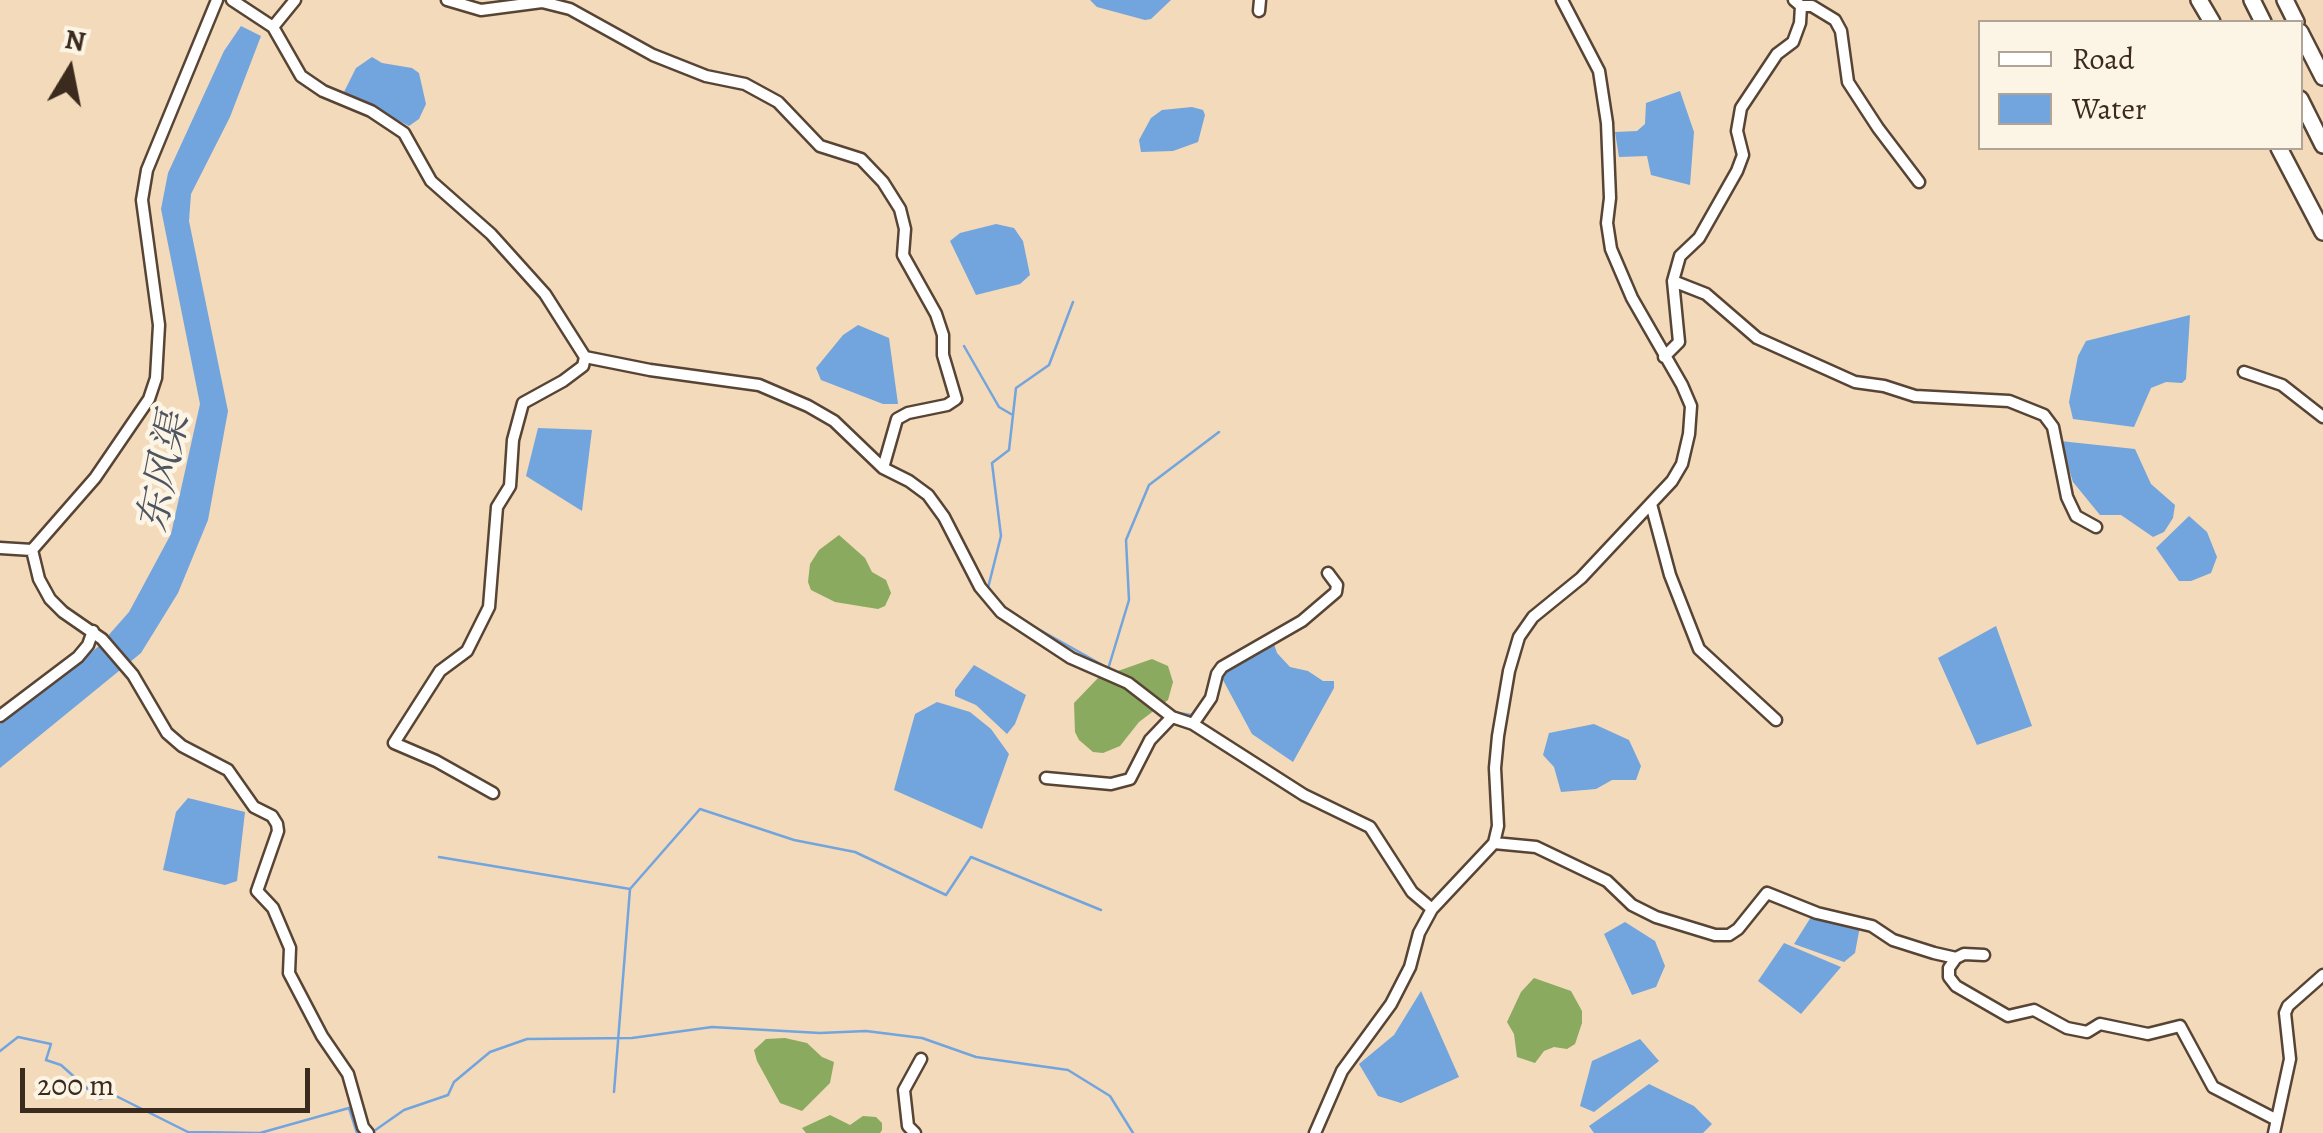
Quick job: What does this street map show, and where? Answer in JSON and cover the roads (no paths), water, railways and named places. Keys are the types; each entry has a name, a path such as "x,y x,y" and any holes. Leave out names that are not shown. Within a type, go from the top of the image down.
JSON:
{"highway":[{"path":"2303,38 2323,77"},
{"path":"2303,106 2323,145"},
{"path":"2280,150 2323,232"}],"street":[{"path":"32,550 94,478 149,399 156,378 158,325 142,200 147,170 217,0"},
{"path":"232,0 274,27 301,76 323,91 371,111 404,133 432,181 491,234 545,294 586,356 650,370 759,385 834,422 883,468 909,480 928,495 980,587 1001,612 1071,658 1128,683 1172,717 1193,724 1304,795 1370,828 1412,892 1432,909"},
{"path":"274,27 295,0"},
{"path":"447,0 480,10 542,2 570,9 653,55 706,76 744,84 778,102 820,146 862,159 884,182 900,209 905,229 903,255 936,314 956,399 897,419 883,468"},
{"path":"1315,1133 1342,1071 1397,992 1432,909 1494,843 1498,826 1498,736 1519,637 1534,617 1581,578 1672,481 1682,464 1689,434 1691,406 1611,248 1607,224 1607,123 1600,71 1562,0"},
{"path":"1664,357 1679,342 1673,281 1680,256 1699,238 1737,171 1743,156 1737,131 1741,108 1777,54 1793,42 1800,23 1797,3 1812,6 1835,20 1841,30 1848,82 1920,182"},
{"path":"1673,281 1706,294 1757,338 1856,382 1915,396 2010,400 2044,415 2052,426 2067,496 2076,516 2096,527"},
{"path":"493,793 394,743 440,671 467,651 489,608 497,508 510,486 513,440 523,403 563,382 583,366 586,356"},
{"path":"2244,372 2282,385 2323,417"},
{"path":"1651,504 1670,575 1699,649 1776,720"},
{"path":"0,548 32,550"},
{"path":"32,550 39,579 50,598 63,612 98,635 132,675 167,733 182,746 228,770 254,807 272,816 278,824 257,891 274,908 290,948 289,973 322,1036 348,1074 366,1131"},
{"path":"1193,724 1211,698 1222,666 1302,621 1336,592 1328,572"},
{"path":"0,716 78,657 98,635"},
{"path":"1046,778 1111,784 1130,779 1150,740 1172,717"},
{"path":"1494,843 1536,847 1607,880 1632,905 1656,917 1715,935 1729,936 1738,929 1767,893 1817,913 1872,926 1894,940 1956,958"},
{"path":"1984,955 1964,954 1956,958 1949,968 1949,977 1956,986 2008,1016 2034,1010 2067,1028 2087,1032 2100,1024 2148,1034 2180,1026 2213,1087 2275,1118"},
{"path":"2274,1133 2290,1060 2285,1013 2323,975"},
{"path":"908,1131 904,1090 922,1059"}],"water":[{"path":"1090,0 1171,0 1145,20 1097,7"},
{"path":"241,26 261,36 230,117 191,194 189,221 228,411 208,520 178,593 141,653 0,768 0,724 99,646 129,612 171,534 200,404 161,209 168,173 224,51"},
{"path":"372,57 419,73 426,104 419,119 409,126 344,92 356,68"},
{"path":"1680,91 1694,132 1690,185 1651,175 1647,156 1619,157 1615,132 1637,131 1645,124 1646,103"},
{"path":"1162,110 1203,110 1205,115 1198,142 1173,151 1141,152 1139,140 1151,118"},
{"path":"996,224 1014,228 1023,241 1030,275 1020,284 976,295 950,241 960,233"},
{"path":"2190,315 2186,379 2151,388 2134,427 2073,419 2069,402 2078,356 2086,341"},
{"path":"858,325 889,338 898,404 883,404 821,380 816,368 843,335"},
{"path":"538,428 592,430 582,511 526,476"},
{"path":"2060,441 2135,449 2151,484 2175,505 2173,518 2164,532 2153,537 2121,515 2100,515 2073,482"},
{"path":"2189,516 2207,532 2217,557 2211,573 2179,581 2156,548"},
{"path":"1996,626 2032,726 1977,745 1938,658"},
{"path":"1269,643 1274,644 1290,667 1308,671 1323,681 1334,681 1334,688 1293,762 1252,734 1223,680 1224,671"},
{"path":"974,665 1026,695 1007,734 976,705 955,696 955,690"},
{"path":"937,702 970,712 991,729 1009,754 982,829 894,790 915,714"},
{"path":"1594,724 1629,740 1641,766 1636,780 1612,780 1596,789 1561,792 1554,767 1543,755 1549,733"},
{"path":"188,798 245,812 237,881 225,885 163,870 176,812"},
{"path":"1811,917 1860,926 1855,953 1844,962 1794,944"},
{"path":"1625,922 1655,941 1665,966 1656,987 1632,995 1604,934"},
{"path":"1784,943 1841,967 1801,1014 1758,981"},
{"path":"1421,991 1459,1077 1401,1103 1378,1096 1359,1064 1394,1035"},
{"path":"1640,1039 1659,1061 1594,1112 1580,1106 1592,1061"},
{"path":"1649,1084 1694,1106 1712,1124 1703,1133 1594,1133 1589,1126"}],"waterway":[{"path":"1005,609 988,588 1001,536 992,463 1009,450 1016,388 1049,365 1073,302"},
{"path":"964,346 999,407 1011,414"},
{"path":"1109,666 1129,600 1126,540 1149,485 1219,432"},
{"path":"1024,621 1113,671"},
{"path":"1173,712 1191,715"},
{"path":"614,1092 630,889 700,809 794,840 855,852 946,895 971,857 1101,910"},
{"path":"439,857 630,889"},
{"path":"374,1131 404,1110 448,1095 454,1082 490,1052 527,1039 632,1038 712,1027 820,1033 866,1031 922,1038 976,1057 1068,1070 1110,1096 1133,1133"},
{"path":"0,1051 18,1037 51,1044 46,1060 61,1065 99,1099 116,1096 188,1132 259,1133"},
{"path":"260,1133 349,1108 357,1133"}],"water label":[{"name":"东风渠","path":"166,473"}]}
